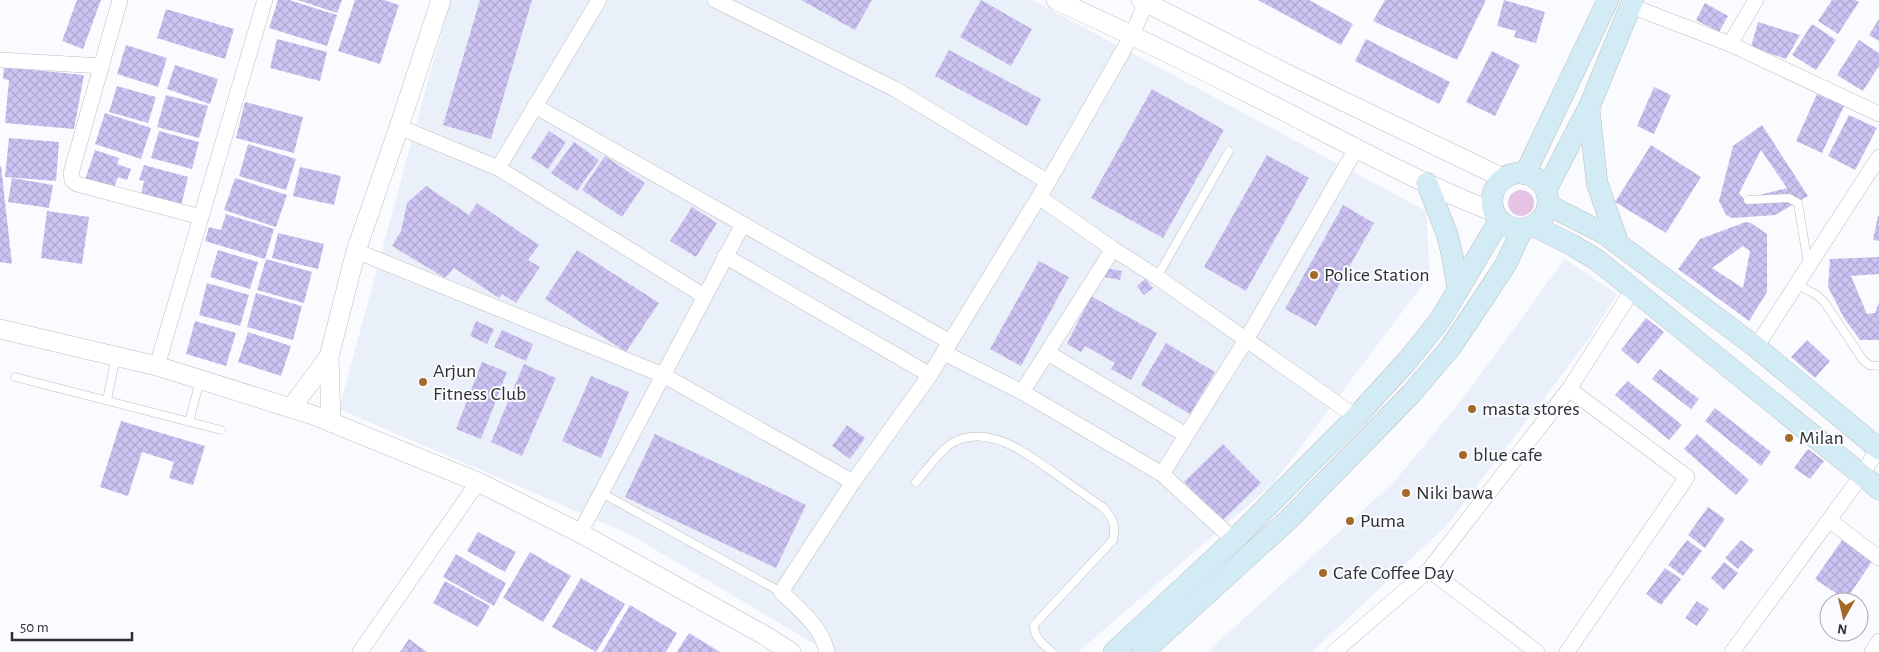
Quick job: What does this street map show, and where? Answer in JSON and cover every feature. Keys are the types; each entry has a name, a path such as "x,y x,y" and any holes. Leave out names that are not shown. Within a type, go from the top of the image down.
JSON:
{"main road":[{"path":"1525,174 1608,0"},
{"path":"1143,652 1289,519 1411,394 1450,348 1528,228 1543,218 1547,197 1589,108 1632,3"},
{"path":"1589,108 1597,183 1618,243"},
{"path":"1879,448 1756,347 1618,243 1547,197 1541,183 1525,174 1514,174 1504,178 1495,188 1492,200 1497,217 1510,228 1528,228 1572,245 1598,260 1879,489"},
{"path":"1426,183 1447,234 1458,290"},
{"path":"1114,652 1234,540 1356,416 1418,346 1440,320 1497,217"}],"street":[{"path":"120,0 71,173 72,180 77,184 201,217"},
{"path":"157,366 265,0"},
{"path":"331,422 329,357 356,251 400,127 441,0"},
{"path":"498,168 599,0"},
{"path":"715,0 895,90 1048,182"},
{"path":"1056,0 1132,35 1356,149 1497,217"},
{"path":"1730,44 1756,0"},
{"path":"827,652 825,644 813,623 781,592 853,482 930,375 1048,182 1132,35 1144,1 1291,76 1504,178"},
{"path":"1632,3 1730,44 1879,114"},
{"path":"0,60 102,66"},
{"path":"535,106 743,224 1162,474 1234,540"},
{"path":"400,127 498,168 704,296"},
{"path":"1162,474 1246,340 1356,149"},
{"path":"1756,347 1879,157"},
{"path":"1039,197 1356,416"},
{"path":"580,533 743,224"},
{"path":"1022,392 1113,249"},
{"path":"356,251 663,375 853,482"},
{"path":"725,256 930,375"},
{"path":"1334,652 1430,570 1569,389 1634,288"},
{"path":"0,329 157,366 292,408 478,482 580,533 764,635 791,652"},
{"path":"1048,353 1186,434"},
{"path":"292,408 329,357"},
{"path":"1567,652 1687,477 1569,389"},
{"path":"1732,652 1862,475 1879,448"},
{"path":"360,652 478,482"},
{"path":"1829,520 1879,558"},
{"path":"1430,570 1537,652"}],"lane":[{"path":"1157,277 1229,150"},
{"path":"1748,200 1789,198 1798,203 1808,266"},
{"path":"1796,284 1817,295 1825,303 1863,360 1869,365 1879,366"},
{"path":"107,400 116,356"},
{"path":"15,377 222,430"},
{"path":"189,422 200,380"},
{"path":"916,482 947,447 957,441 980,437 998,440 1021,450 1104,508 1113,518 1115,528 1113,540 1034,625 1036,637 1052,652"},
{"path":"600,492 781,592"}],"shaded area":[{"path":"450,0 1033,0 1426,211 1430,275 1272,485 1078,652 828,652 629,534 339,409"},
{"path":"1521,190 1530,194 1534,203 1530,212 1521,216 1512,212 1508,203 1512,194"},
{"path":"1565,259 1617,294 1589,339 1446,526 1312,652 1207,652 1394,482 1463,398"}],"building":[{"path":"77,0 101,0 83,49 62,41"},
{"path":"278,0 289,0 337,15 327,46 269,28"},
{"path":"298,0 342,0 337,13"},
{"path":"355,0 384,0 399,5 380,64 338,51"},
{"path":"480,0 532,0 491,139 443,125"},
{"path":"801,0 872,0 855,30"},
{"path":"981,0 1032,29 1011,66 960,37"},
{"path":"1258,0 1309,0 1353,24 1341,45"},
{"path":"1385,0 1486,0 1457,60 1373,21"},
{"path":"1504,0 1545,12 1536,43 1514,37 1516,31 1497,26"},
{"path":"1832,0 1855,0 1859,2 1838,34 1818,21"},
{"path":"1705,3 1728,16 1719,32 1696,20"},
{"path":"166,9 234,29 225,59 157,38"},
{"path":"1879,19 1879,41 1869,35"},
{"path":"1758,22 1800,35 1786,59 1751,47"},
{"path":"1812,24 1836,40 1816,70 1792,55"},
{"path":"277,39 327,52 320,81 270,68"},
{"path":"1366,39 1450,82 1439,104 1355,61"},
{"path":"1859,40 1879,53 1879,66 1863,91 1837,75"},
{"path":"126,45 167,58 158,87 117,74"},
{"path":"949,50 1041,99 1027,126 935,76"},
{"path":"1492,51 1520,65 1495,116 1466,102"},
{"path":"175,65 218,79 210,104 167,89"},
{"path":"4,67 84,75 74,129 5,123 9,80 3,79"},
{"path":"117,86 156,97 148,123 109,112"},
{"path":"1654,87 1671,95 1654,134 1637,126"},
{"path":"1152,89 1224,130 1163,238 1091,198"},
{"path":"1817,94 1844,106 1822,153 1796,141"},
{"path":"166,95 208,106 199,138 157,127"},
{"path":"245,102 303,117 294,153 236,138"},
{"path":"105,113 151,128 141,159 95,144"},
{"path":"1849,115 1877,128 1855,170 1828,156"},
{"path":"1762,125 1808,196 1775,215 1732,218 1726,215 1719,201 1733,146","holes":["1761,150 1787,188 1744,199 1739,193"]},
{"path":"159,131 199,142 192,169 151,158"},
{"path":"549,131 566,142 548,169 531,158"},
{"path":"9,138 59,142 56,181 5,177"},
{"path":"574,142 599,160 577,191 551,173"},
{"path":"248,144 296,159 286,190 239,176"},
{"path":"1651,145 1701,177 1666,233 1615,202"},
{"path":"95,150 119,158 117,164 131,169 127,180 118,177 113,190 85,180"},
{"path":"1267,155 1309,178 1246,291 1204,267"},
{"path":"605,156 645,183 622,217 582,190"},
{"path":"144,165 188,177 181,206 141,195 144,181 139,180"},
{"path":"1,166 12,264 0,262"},
{"path":"300,167 341,176 334,205 293,196"},
{"path":"12,178 53,185 49,208 8,202"},
{"path":"235,178 287,195 276,227 224,210"},
{"path":"426,186 469,215 477,203 539,245 528,260 540,267 516,303 502,294 499,298 454,268 445,278 392,246 401,231 407,203"},
{"path":"1343,205 1374,223 1316,326 1285,309"},
{"path":"692,207 717,223 696,257 670,241"},
{"path":"47,211 89,217 82,264 41,258"},
{"path":"226,214 274,229 265,259 205,241 209,227 221,230"},
{"path":"1879,216 1879,241 1873,240"},
{"path":"1746,222 1751,223 1767,234 1767,292 1749,321 1678,269 1700,239","holes":["1743,246 1750,251 1743,288 1712,268"]},
{"path":"278,233 324,244 318,269 272,258"},
{"path":"218,250 258,262 250,289 210,277"},
{"path":"577,250 659,303 626,352 545,299"},
{"path":"1879,257 1879,274 1851,276 1867,314 1875,313 1879,302 1879,340 1860,340 1844,318 1828,287 1830,259"},
{"path":"266,259 312,272 304,303 257,290"},
{"path":"1039,261 1069,277 1021,366 990,349"},
{"path":"1106,268 1122,271 1120,280 1104,277"},
{"path":"1145,279 1153,288 1144,295 1137,286"},
{"path":"207,283 249,295 240,326 199,315"},
{"path":"256,293 302,306 293,340 247,327"},
{"path":"1091,296 1157,333 1131,380 1111,369 1115,363 1085,346 1081,352 1067,344"},
{"path":"1646,318 1664,332 1638,364 1621,350"},
{"path":"195,321 236,333 226,366 186,354"},
{"path":"476,321 494,329 487,344 470,336"},
{"path":"502,330 533,344 526,361 494,347"},
{"path":"248,332 291,346 281,376 238,362"},
{"path":"1807,340 1830,361 1815,378 1791,357"},
{"path":"1166,343 1215,372 1190,414 1141,385"},
{"path":"482,362 507,372 481,439 456,429"},
{"path":"524,364 556,378 522,456 491,442"},
{"path":"1660,369 1699,399 1691,409 1652,379"},
{"path":"591,376 629,392 601,458 562,441"},
{"path":"1628,381 1682,425 1669,440 1615,395"},
{"path":"1715,408 1771,452 1761,466 1705,421"},
{"path":"121,421 205,446 193,485 169,478 174,462 142,452 128,496 100,487"},
{"path":"847,425 865,438 850,459 832,446"},
{"path":"655,434 806,505 776,568 625,497"},
{"path":"1697,434 1749,480 1736,495 1684,449"},
{"path":"1223,444 1261,483 1222,521 1184,482"},
{"path":"1808,449 1824,461 1810,479 1794,468"},
{"path":"1708,507 1725,519 1705,548 1688,535"},
{"path":"478,532 516,552 505,572 467,551"},
{"path":"1687,540 1702,551 1683,576 1668,565"},
{"path":"1741,540 1754,550 1738,569 1725,558"},
{"path":"1842,540 1873,560 1851,592 1834,592 1815,579"},
{"path":"530,552 571,576 543,622 503,598"},
{"path":"456,554 506,583 494,606 443,577"},
{"path":"1724,562 1738,573 1724,590 1711,578"},
{"path":"1665,568 1681,579 1661,605 1646,594"},
{"path":"581,578 625,604 596,652 552,627"},
{"path":"445,581 490,606 478,627 433,603"},
{"path":"1697,601 1709,609 1697,626 1685,618"},
{"path":"630,605 677,633 666,652 602,652"},
{"path":"689,633 720,652 677,652"},
{"path":"409,639 427,652 400,652"}],"place":[{"name":"Police Station","path":"1314,275"},
{"name":"Arjun Fitness Club","path":"423,382"},
{"name":"masta stores","path":"1472,409"},
{"name":"Milan","path":"1789,438"},
{"name":"blue cafe","path":"1463,455"},
{"name":"Niki bawa","path":"1406,493"},
{"name":"Puma","path":"1350,521"},
{"name":"Cafe Coffee Day","path":"1323,573"}]}
